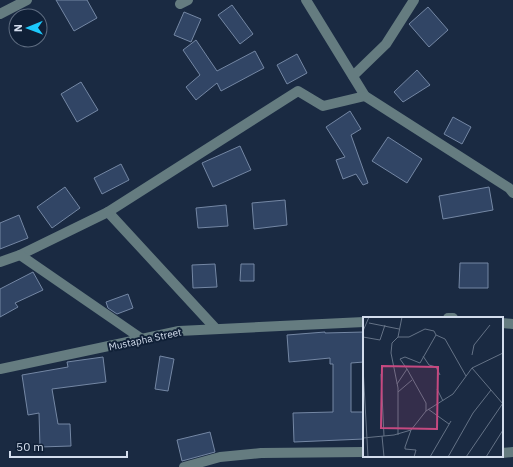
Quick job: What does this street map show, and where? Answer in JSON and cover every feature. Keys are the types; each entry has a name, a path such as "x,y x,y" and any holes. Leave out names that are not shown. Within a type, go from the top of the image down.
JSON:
{"street":[{"path":"0,14 27,0"},
{"path":"306,0 365,96 509,188 513,193"},
{"path":"353,76 386,44 414,0"},
{"path":"0,262 20,255 108,212 298,91 323,106 365,96"},
{"path":"108,212 216,329"},
{"path":"20,255 142,339"},
{"name":"Mustapha Street","path":"0,369 179,331 363,322"},
{"path":"503,323 513,324"},
{"path":"184,467 220,457 261,453 363,452"},
{"path":"503,453 513,452"}],"building":[{"path":"56,0 87,0 97,18 74,31"},
{"path":"232,5 253,34 240,44 218,15"},
{"path":"428,7 448,30 429,47 409,24"},
{"path":"184,12 201,19 191,42 174,35"},
{"path":"196,40 217,71 255,51 264,68 221,91 217,83 196,100 186,87 200,75 183,50"},
{"path":"297,54 307,73 287,84 277,65"},
{"path":"417,70 430,85 403,102 394,92"},
{"path":"81,82 98,110 77,122 61,94"},
{"path":"350,111 361,129 351,135 368,183 363,185 356,174 343,179 336,160 345,157 326,127"},
{"path":"453,117 471,127 462,144 444,134"},
{"path":"388,137 422,159 407,183 372,161"},
{"path":"240,146 251,170 213,187 202,163"},
{"path":"121,164 129,180 102,194 94,178"},
{"path":"65,187 80,208 52,228 37,207"},
{"path":"489,187 493,210 443,219 439,196"},
{"path":"285,200 287,225 254,229 252,203"},
{"path":"226,205 228,226 198,228 196,208"},
{"path":"19,215 28,238 0,249 0,223"},
{"path":"460,263 488,263 488,288 459,288"},
{"path":"215,264 217,287 193,288 192,265"},
{"path":"241,264 254,264 254,281 240,281"},
{"path":"33,272 43,290 15,303 18,307 0,317 0,289"},
{"path":"128,294 133,308 117,314 108,308 106,302"},
{"path":"325,332 363,332 363,362 351,363 351,412 363,412 363,439 294,442 293,413 333,412 333,364 330,364 330,358 289,362 287,335"},
{"path":"160,356 174,359 168,391 155,389"},
{"path":"103,357 106,382 52,389 58,424 70,424 71,446 40,447 39,413 28,415 22,375 68,367 67,362"},
{"path":"210,432 215,452 182,461 177,440"}]}
